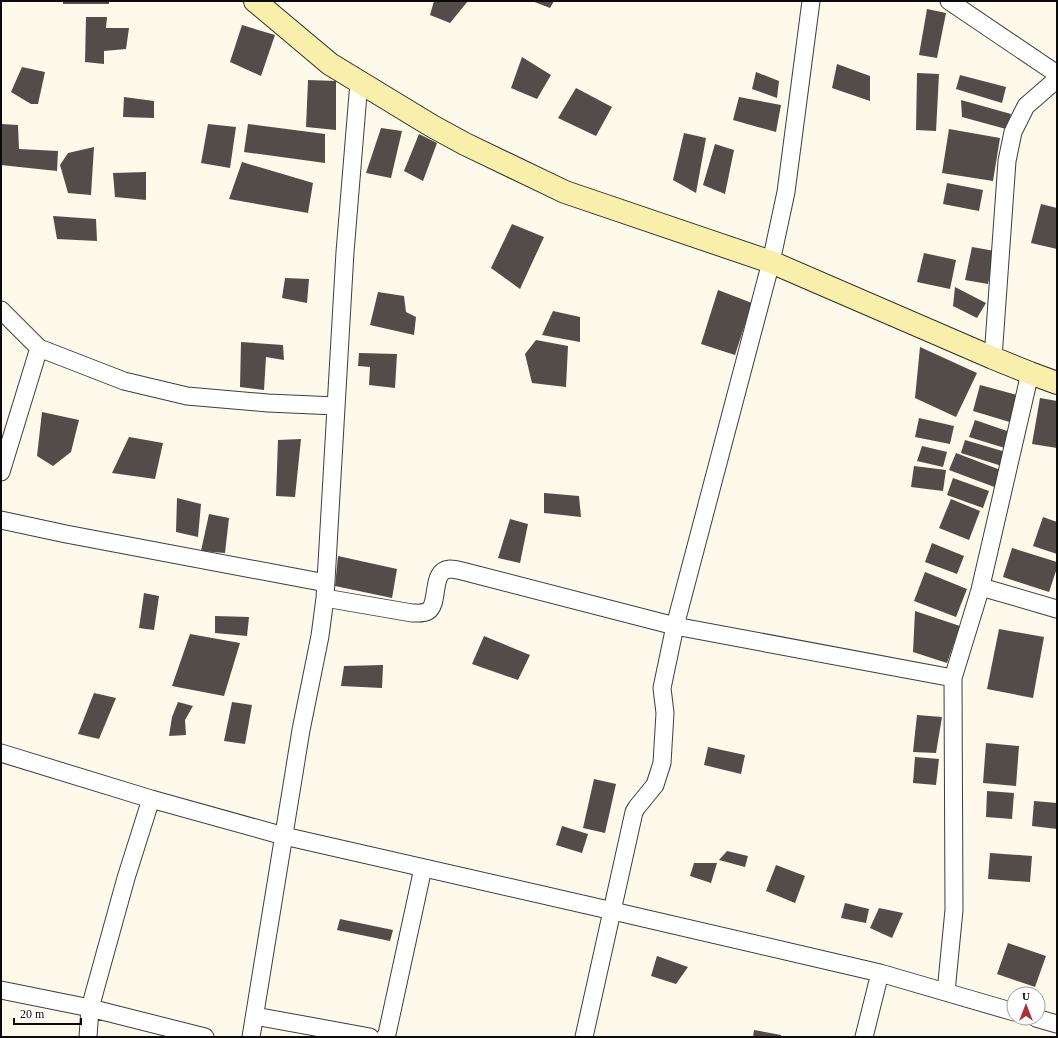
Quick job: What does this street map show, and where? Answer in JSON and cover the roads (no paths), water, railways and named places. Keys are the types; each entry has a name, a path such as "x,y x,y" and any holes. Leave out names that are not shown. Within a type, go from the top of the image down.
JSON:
{"street":[{"path":"255,1 330,64 359,82 432,126 566,192 771,262 993,358 1057,382"},
{"path":"584,1037 634,812 655,785 662,763 665,713 662,688 675,626 771,262 786,192 811,1"},
{"path":"949,1 1057,74"},
{"path":"993,358 1007,161 1013,132 1026,106 1057,79"},
{"path":"251,1037 301,730 320,636 325,591 345,252 359,82"},
{"path":"1,310 39,348 124,381 187,396 268,403 336,406"},
{"path":"1,472 39,348"},
{"path":"946,992 954,910 953,678 981,587 1030,373"},
{"path":"1,520 325,591 412,613 424,613 433,606 436,582 445,570 450,569 675,626 953,678"},
{"path":"981,587 1057,608"},
{"path":"1,753 151,799 284,836 613,910 880,973 1006,1010"},
{"path":"88,1037 90,1008 126,878 151,799"},
{"path":"384,1037 387,1034 423,868"},
{"path":"864,1037 880,973"},
{"path":"1,990 90,1008 204,1037"},
{"path":"255,1016 370,1037"},
{"path":"1046,1021 1057,1024"}]}
